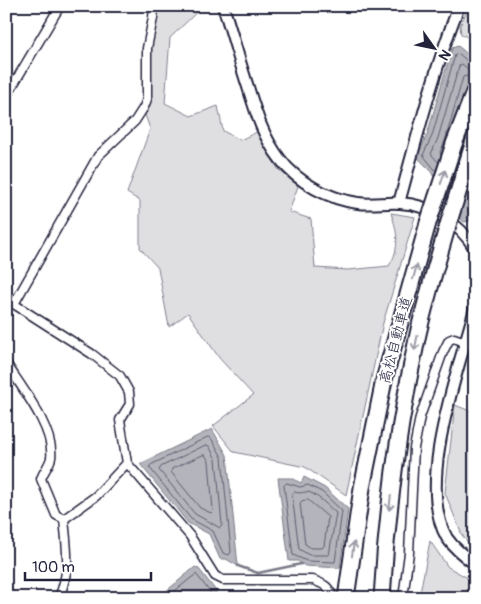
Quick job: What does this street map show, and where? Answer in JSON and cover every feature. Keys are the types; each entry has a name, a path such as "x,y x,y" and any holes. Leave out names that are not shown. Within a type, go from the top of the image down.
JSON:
{"highway":[{"name":"高松自動車道","path":"346,598 362,488 384,380 428,223 454,144 475,90"},
{"name":"高松自動車道","path":"382,598 390,500 401,423 418,333 447,228 475,138"}],"street":[{"path":"6,97 60,6"},
{"path":"154,6 147,48 147,99 144,107 135,121 98,156 9,302 92,354 120,376 129,392 130,404 120,420 127,463 190,536 215,576 223,580 313,580 330,590 332,598"},
{"path":"223,6 258,121 280,160 290,170 304,182 328,195 359,203 399,202 414,204 436,212 466,234 475,249"},
{"path":"399,202 448,35 460,6"},
{"path":"475,308 439,440 436,468 436,496 441,524 448,538 475,564"},
{"path":"403,598 409,553 414,448 420,417 449,340 454,338 465,342"},
{"path":"6,363 35,408 47,431 51,456 41,479 56,515 64,519"},
{"path":"64,519 96,496 127,463"},
{"path":"59,598 66,580 68,564 64,519"}],"shaded area":[{"path":"157,6 203,6 170,38 165,103 191,116 218,106 223,131 240,140 257,132 278,169 298,186 289,212 311,219 315,268 348,270 389,266 393,260 397,240 391,213 415,217 383,323 346,495 305,467 234,452 213,426 253,395 220,359 188,313 169,327 158,268 140,248 140,201 127,193 150,129 145,115 151,98 150,49"},
{"path":"469,6 475,6 475,41 461,34 460,26"},
{"path":"455,405 475,413 475,552 462,535 445,493"},
{"path":"430,541 448,567 475,582 475,598 419,598"}],"water":[{"path":"458,46 475,60 475,220 464,222 455,214 430,170 417,157 427,135 452,48"},
{"path":"212,429 227,455 238,566 226,559 220,559 209,534 188,523 140,464"},
{"path":"304,477 325,488 348,509 340,568 305,566 298,561 289,561 278,478 291,478 301,483"},
{"path":"195,567 199,569 216,591 215,598 158,598"}],"waterway":[{"path":"238,566 258,573 301,564"}]}
